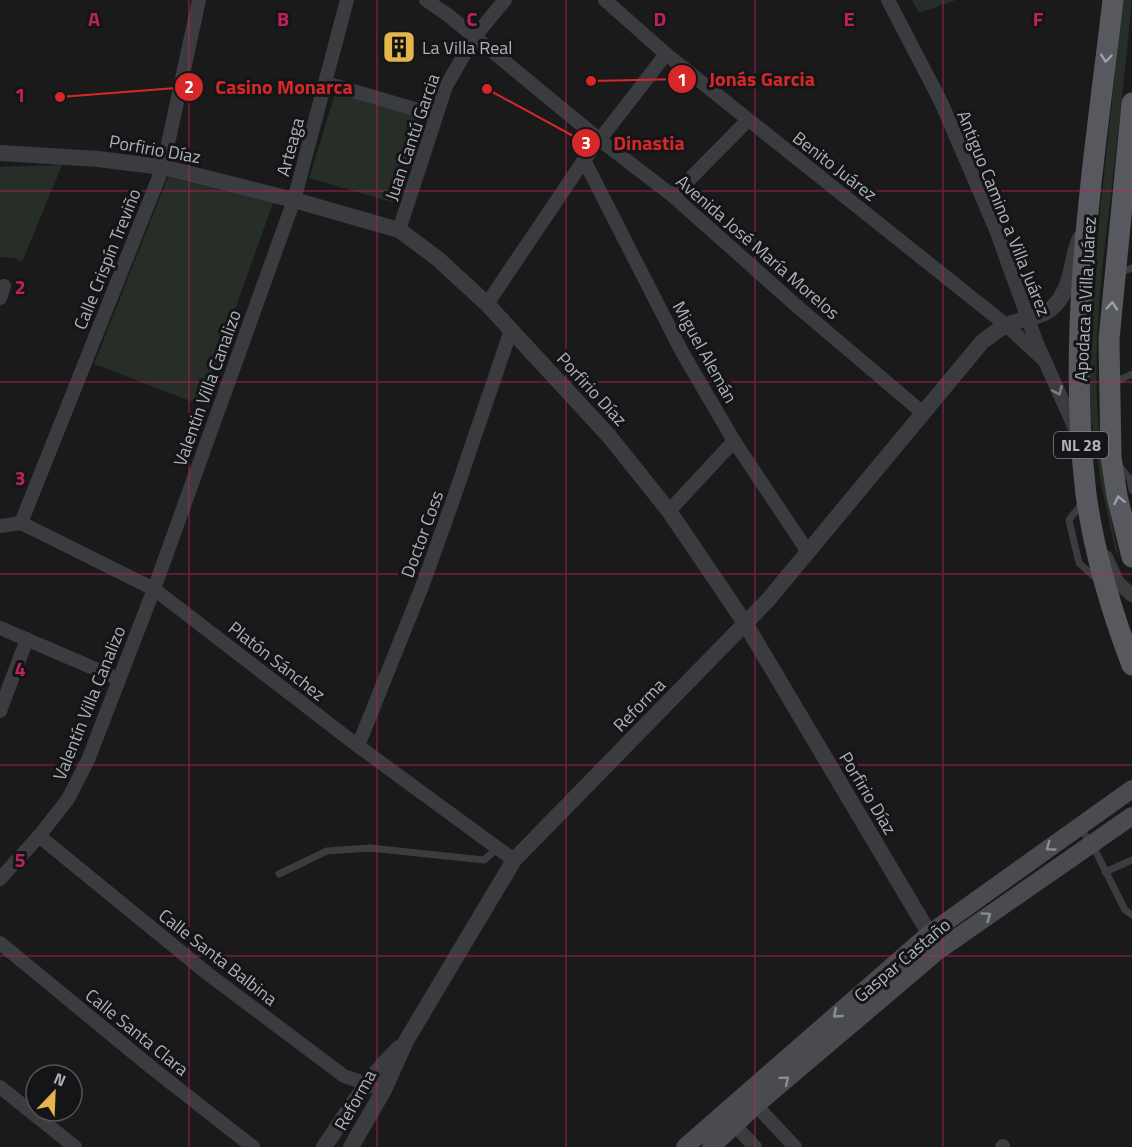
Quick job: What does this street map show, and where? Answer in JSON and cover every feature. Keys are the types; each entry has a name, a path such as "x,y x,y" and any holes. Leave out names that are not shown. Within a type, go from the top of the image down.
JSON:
{"main road":[{"name":"Apodaca a Villa Juárez","path":"1113,0 1083,266 1078,347 1081,441 1086,493 1105,586 1132,665"},
{"name":"Apodaca a Villa Juárez","path":"1132,103 1123,271 1108,339 1111,457 1132,557"},
{"name":"Gaspar Castaño","path":"685,1147 729,1119 934,942 1079,826 1132,789"},
{"name":"Gaspar Castaño","path":"934,942 1092,844 1132,816"},
{"name":"Gaspar Castaño","path":"711,1147 729,1119"}],"street":[{"name":"Calle Crispín Treviño","path":"21,524 163,166 199,0"},
{"name":"Arteaga","path":"294,200 347,0"},
{"name":"Avenida José María Morelos","path":"426,0 475,36 600,140 673,196 799,308 923,413"},
{"name":"Juan Cantú Garcia","path":"399,230 446,86 475,36 505,0"},
{"name":"Antiguo Camino a Villa Juárez","path":"888,0 941,102 996,230 1044,360 1081,441"},
{"name":"Benito Juárez","path":"611,2 666,54 1008,326 1044,360"},
{"path":"487,304 584,160 666,54"},
{"path":"326,83 435,115"},
{"path":"673,196 748,120"},
{"name":"Porfirio Díaz","path":"0,153 98,159 163,166 399,230 437,258 487,304 609,436 669,511 745,623 934,942"},
{"name":"Miguel Alemán","path":"584,160 682,352 734,441 808,552"},
{"name":"Valentin Villa Canalizo","path":"154,589 294,200"},
{"path":"1008,326 1039,317 1053,307 1062,296 1068,283 1077,245 1089,218"},
{"name":"Reforma","path":"351,1147 384,1090 406,1041 514,860 768,600 982,342 1008,326"},
{"name":"Doctor Coss","path":"358,746 430,564 511,330"},
{"path":"669,511 734,441"},
{"path":"1086,493 1108,564 1118,583 1132,595"},
{"path":"0,526 21,524"},
{"name":"Platón Sánchez","path":"21,524 154,589 358,746 514,860"},
{"name":"Valentín Villa Canalizo","path":"1,875 39,836 68,800 78,781 154,589"},
{"path":"0,628 119,679"},
{"path":"0,711 27,639"},
{"name":"Calle Santa Balbina","path":"39,836 208,974 344,1076 384,1090"},
{"name":"Calle Santa Clara","path":"0,943 152,1068 253,1147"},
{"path":"324,1147 366,1084 383,1063 406,1041"},
{"path":"0,1087 75,1147"},
{"path":"750,1099 795,1147"},
{"path":"729,1119 755,1147"}],"lane":[{"path":"1109,385 1132,374"},
{"path":"1111,457 1130,479 1132,490"},
{"path":"1079,826 1092,844 1125,910 1132,915"},
{"path":"279,874 327,851 370,848 484,860 498,848"},
{"path":"1105,872 1132,860"}],"shaded area":[{"path":"912,0 956,0 919,13"},
{"path":"1123,0 1132,0 1103,267 1096,376 1100,439 1107,497 1118,552 1116,553 1100,479 1088,406 1091,295"},
{"path":"336,91 423,117 398,204 309,178"},
{"path":"62,165 22,262 14,258 0,257 0,167"},
{"path":"168,177 273,203 201,405 94,364"}],"place":[{"name":"La Villa Real","path":"399,47"},
{"name":"Jonás Garcia","path":"591,81"},
{"name":"Dinastia","path":"487,89"},
{"name":"Casino Monarca","path":"60,97"}]}
